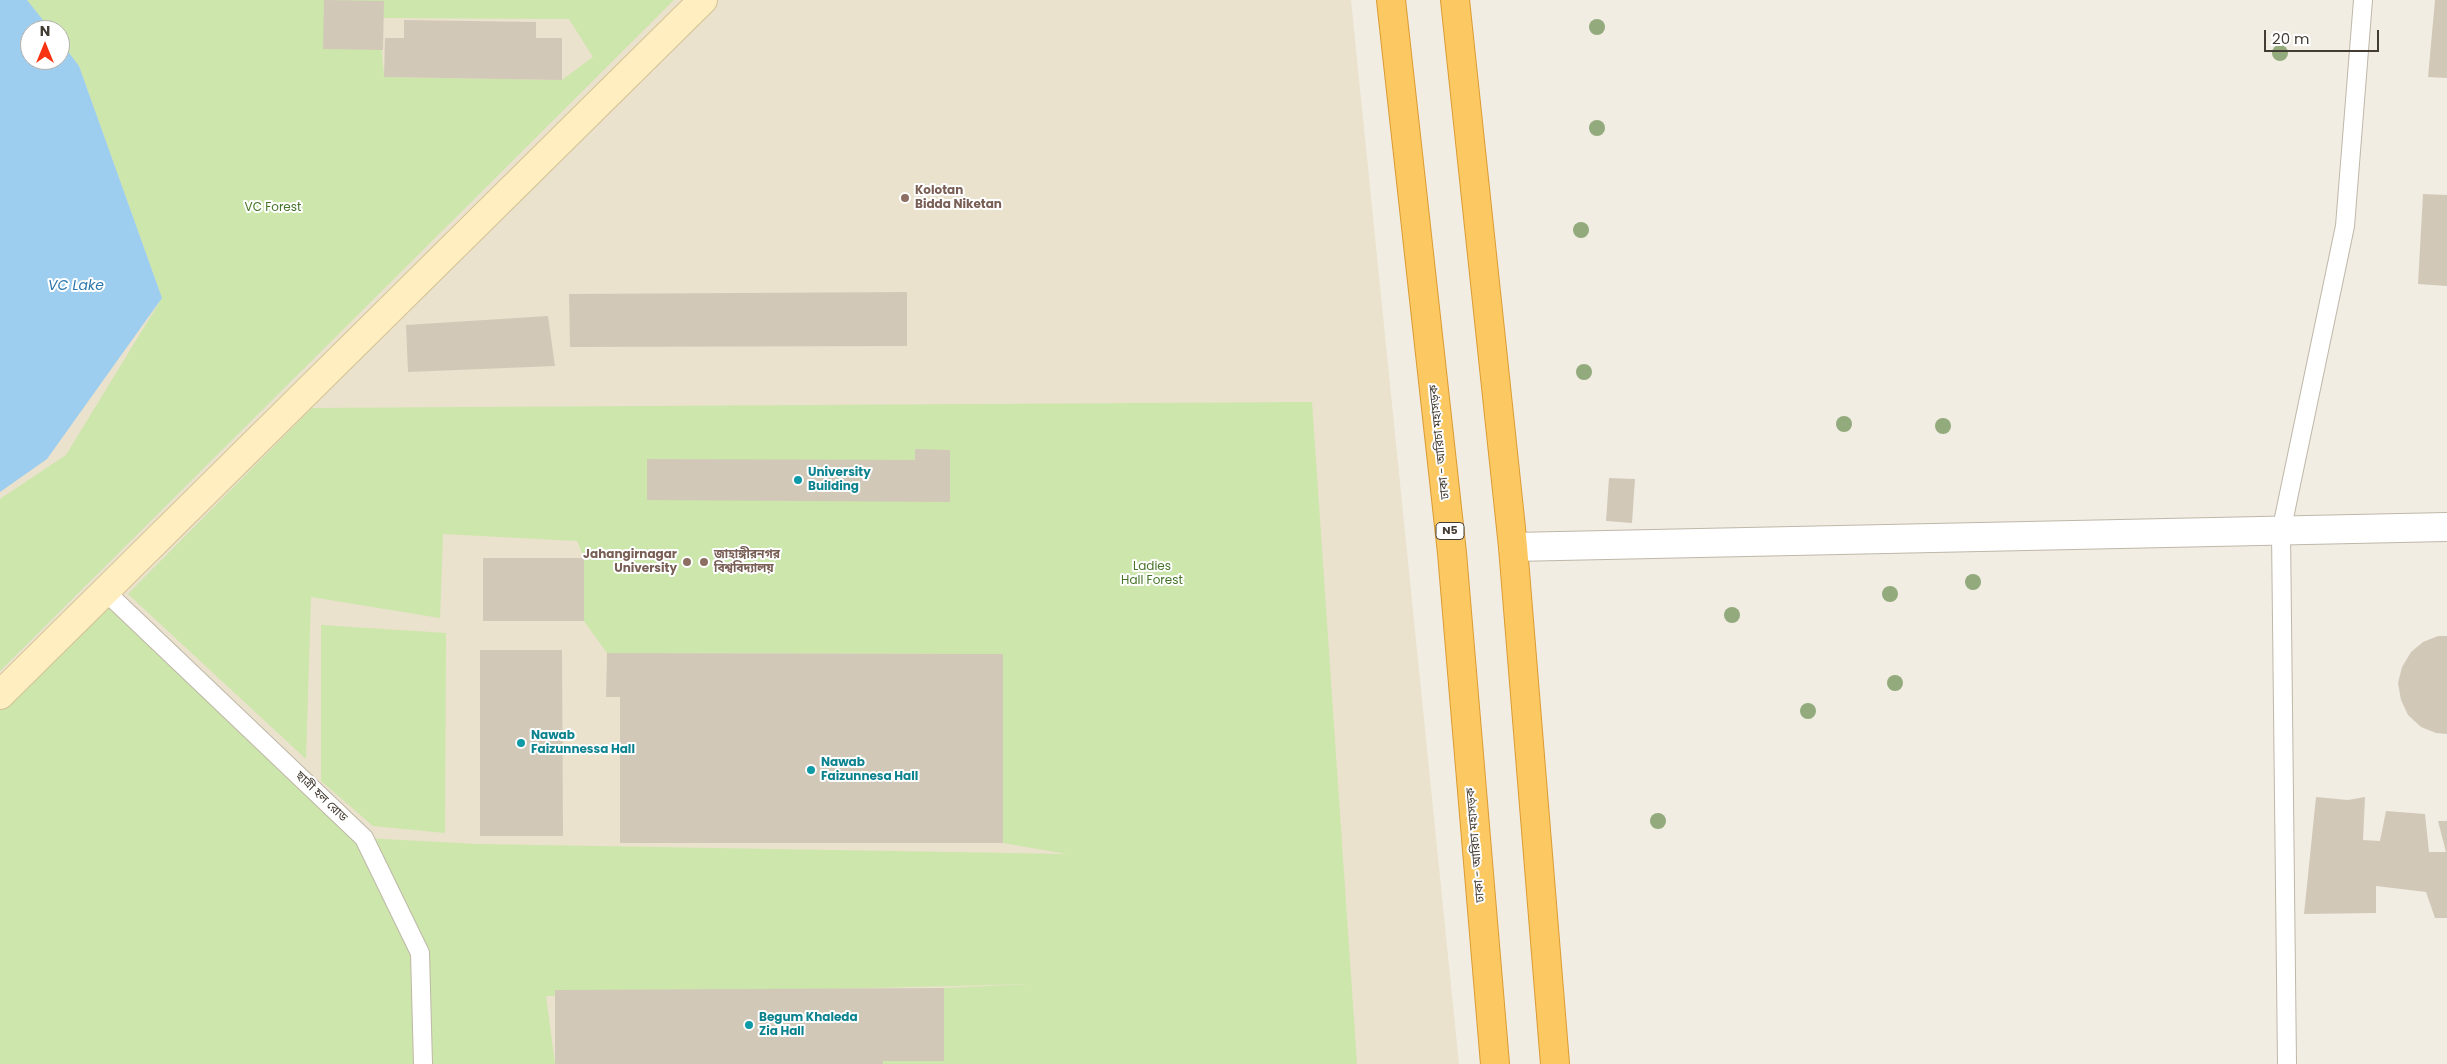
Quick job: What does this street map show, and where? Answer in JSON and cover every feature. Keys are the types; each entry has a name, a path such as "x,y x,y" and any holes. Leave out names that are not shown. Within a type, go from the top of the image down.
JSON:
{"highway":[{"name":"ঢাকা - আরিচা মহাসড়ক","path":"1391,0 1452,553 1495,1064"},
{"path":"1456,0 1513,547 1554,1064"}],"street":[{"path":"0,695 703,0"},
{"path":"1513,547 2447,527"}],"lane":[{"path":"2287,1064 2281,532 2345,226 2363,0"},
{"name":"ছাত্রী হল রোড","path":"105,591 364,838 420,953 423,1064"}],"shaded area":[{"name":"Jahangirnagar University","path":"0,0 1351,0 1459,1064 0,1064"}],"green space":[{"name":"VC Forest","path":"27,0 674,0 0,671 0,499 66,455 162,298 79,66 70,54 70,20 43,20","holes":["379,18 569,19 593,57 562,80 384,77"]},
{"name":"Ladies Hall Forest","path":"1312,402 1357,1064 883,1064 883,1061 944,1060 944,988 1032,984 546,996 555,1064 430,1064 427,948 370,848 420,953 423,1064 0,1064 0,695 105,591 364,838 477,844 1067,854 1003,843 1002,654 607,653 584,621 584,558 577,541 443,534 440,618 311,597 306,759 128,594 312,408"},
{"path":"321,625 446,633 445,833 373,826 321,781"}],"water":[{"name":"VC Lake","path":"0,0 27,0 43,20 20,20 20,70 70,70 70,54 79,66 162,298 47,459 0,492"}],"building":[{"path":"324,0 384,1 383,50 323,49"},
{"path":"2435,0 2447,0 2447,78 2428,77"},
{"path":"404,20 536,22 536,38 562,38 562,80 384,77 385,38 404,38"},
{"path":"2423,194 2447,195 2447,286 2418,284"},
{"path":"907,292 907,346 570,347 569,294"},
{"path":"548,316 555,366 408,372 406,325"},
{"name":"University Building","path":"915,449 950,450 950,502 647,500 647,459 915,460"},
{"path":"1609,478 1635,479 1632,523 1606,521"},
{"path":"483,558 584,558 584,621 483,621"},
{"path":"2438,636 2447,636 2447,734 2436,733 2421,727 2408,715 2401,700 2398,683 2402,667 2411,652 2423,642"},
{"name":"Nawab Faizunnessa Hall","path":"480,650 562,650 563,836 480,836"},
{"name":"Nawab Faizunnesa Hall","path":"607,653 1003,654 1003,843 620,843 620,697 606,697"},
{"path":"2316,797 2348,800 2365,797 2363,840 2380,841 2386,811 2425,814 2429,852 2446,852 2438,821 2447,821 2447,918 2435,918 2426,892 2376,886 2376,913 2304,914"},
{"name":"Begum Khaleda Zia Hall","path":"944,988 944,1061 883,1061 883,1064 555,1064 555,990"}],"place":[{"name":"Kolotan Bidda Niketan","path":"905,198"},
{"name":"University Building","path":"798,480"},
{"name":"Jahangirnagar University","path":"687,562"},
{"name":"জাহাঙ্গীরনগর বিশ্ববিদ্যালয়","path":"704,562"},
{"name":"Nawab Faizunnessa Hall","path":"521,743"},
{"name":"Nawab Faizunnesa Hall","path":"811,770"},
{"name":"Begum Khaleda Zia Hall","path":"749,1025"}]}
